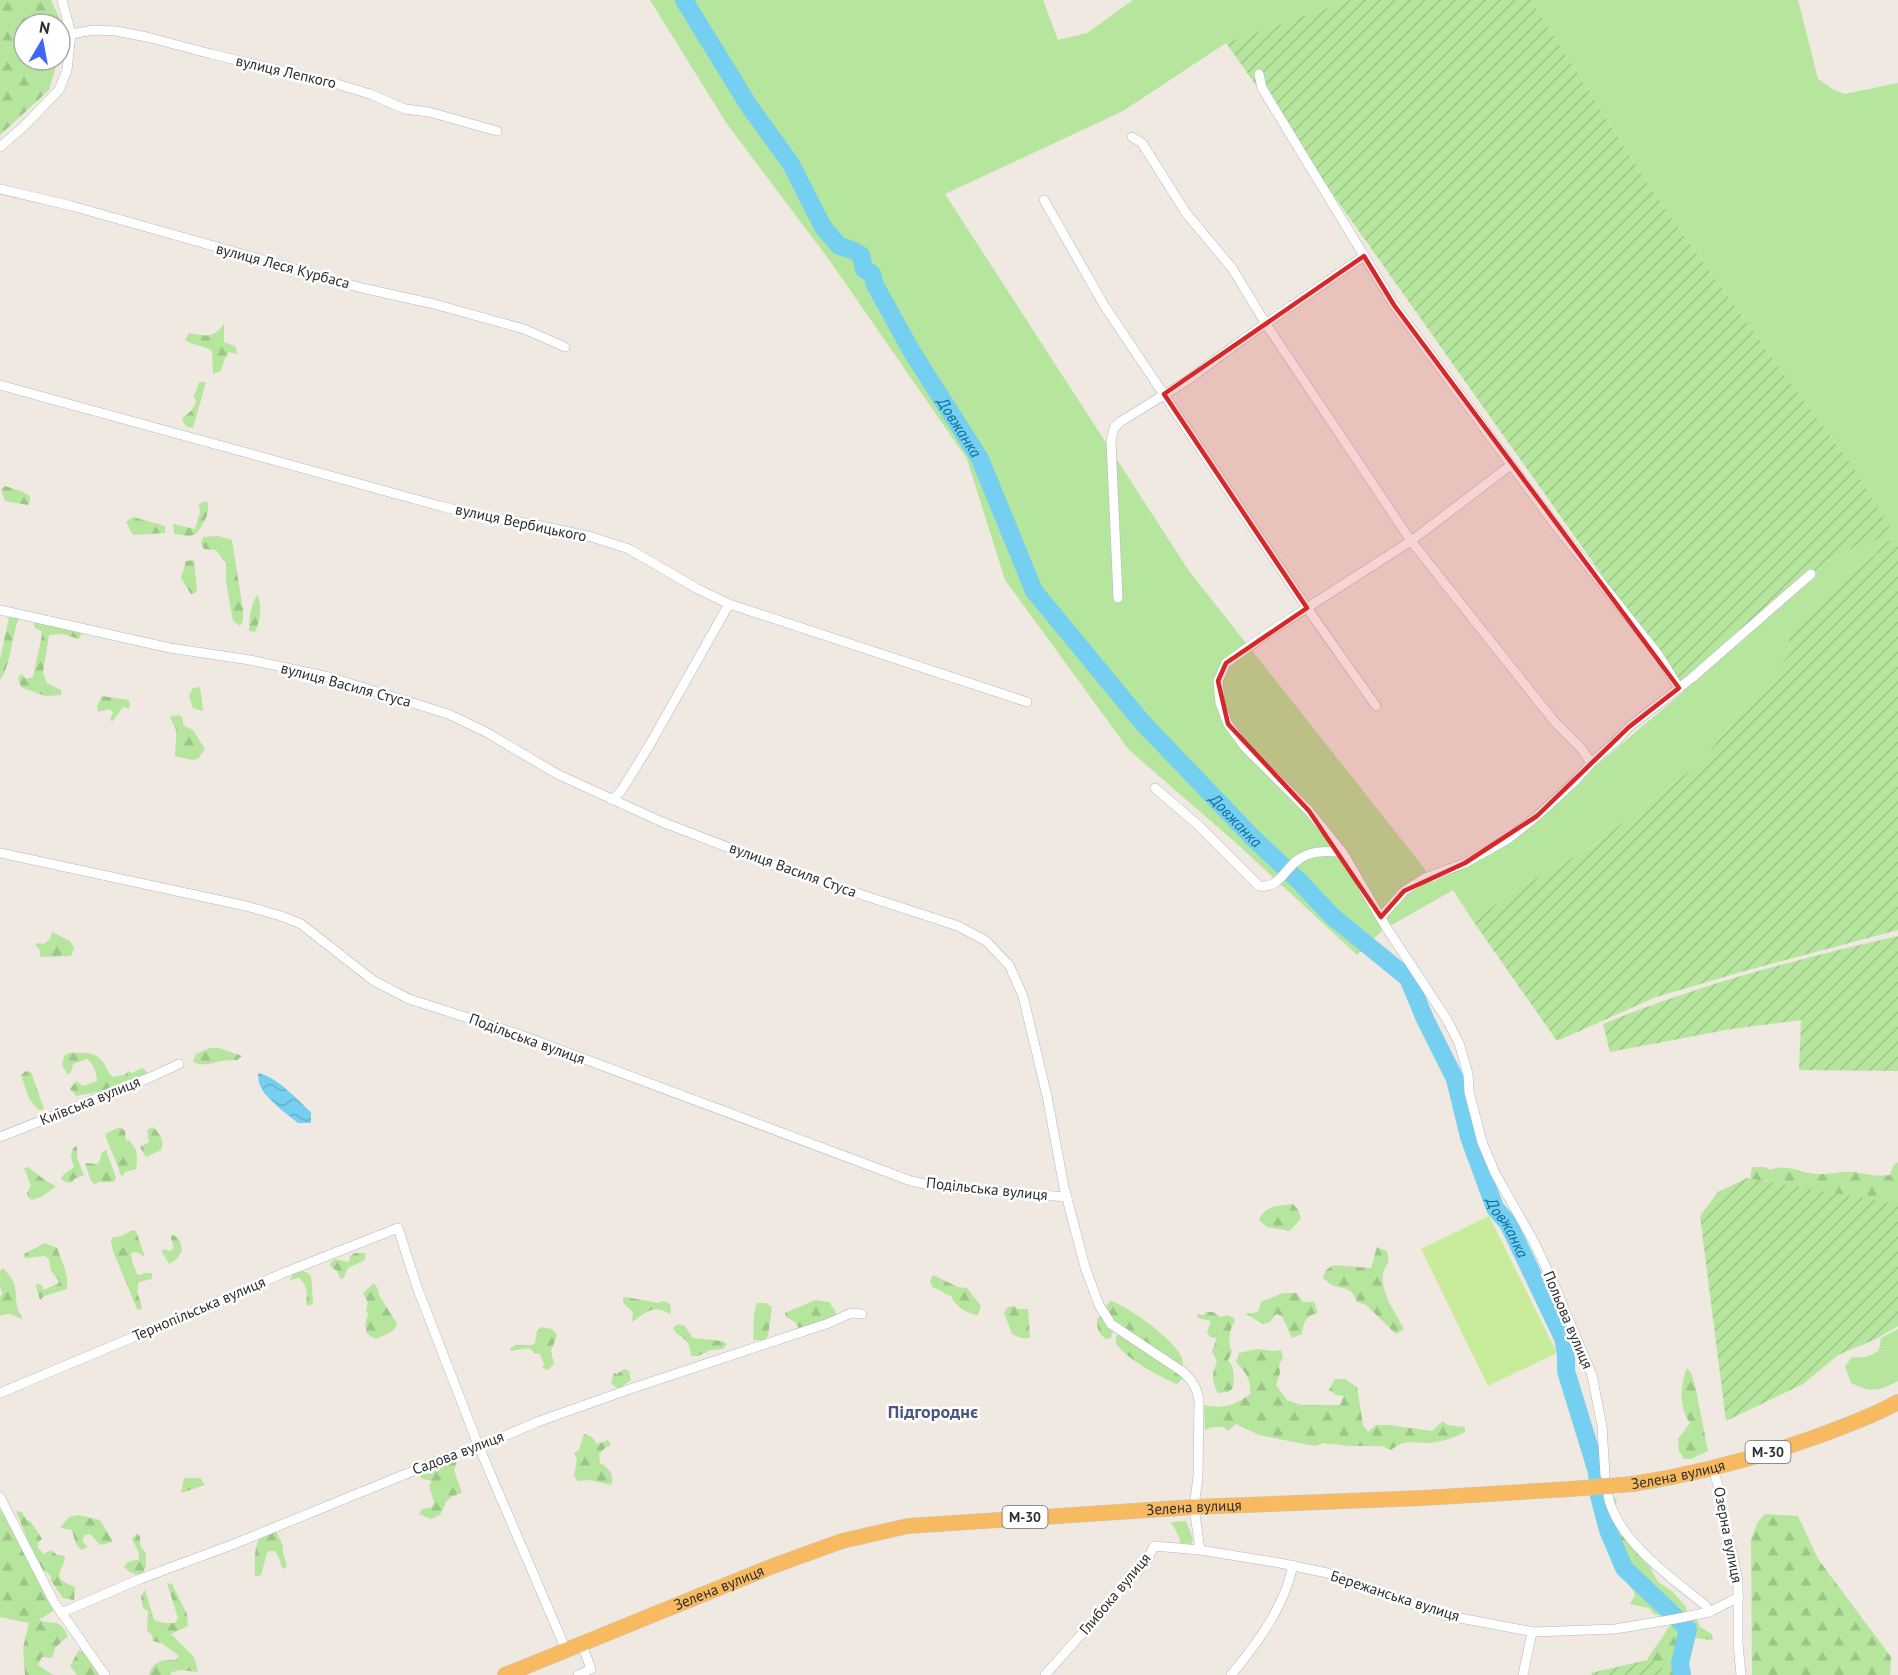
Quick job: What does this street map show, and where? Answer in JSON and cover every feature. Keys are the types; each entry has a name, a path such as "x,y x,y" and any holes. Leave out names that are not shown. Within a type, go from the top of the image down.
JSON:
{"highway":[{"name":"Зелена вулиця","path":"505,1675 773,1566 842,1541 908,1526 1194,1507 1423,1498 1633,1484 1713,1468 1796,1444 1856,1422 1898,1402"}],"street":[{"name":"вулиця Лепкого","path":"72,34 94,30 116,31 147,37 337,84 370,94 405,109 429,112 497,131"},
{"path":"0,147 59,90 66,72"},
{"path":"1258,74 1262,88 1394,305 1556,526 1657,653 1679,688"},
{"path":"1132,137 1142,143 1185,213 1232,268 1266,324 1411,541 1554,721 1581,748 1591,763"},
{"name":"вулиця Леся Курбаса","path":"0,189 72,206 362,288 445,307 524,330 565,347"},
{"path":"1044,200 1104,305 1307,608 1376,706"},
{"path":"1118,598 1111,441 1114,428 1188,380 1364,256"},
{"name":"вулиця Вербицького","path":"0,385 452,509 592,537 629,549 696,588 729,604 1027,702"},
{"name":"Польова вулиця","path":"1511,465 1411,541 1247,646 1226,663 1218,681 1220,703 1228,724 1245,747 1309,811 1343,853 1364,892 1446,1018 1459,1043 1482,1142 1495,1173 1539,1252 1592,1376 1602,1425 1605,1475"},
{"path":"1381,917 1404,891 1425,878 1465,863 1508,838 1560,795 1629,727 1762,619 1811,574"},
{"path":"612,800 621,791 649,746 729,604"},
{"name":"вулиця Василя Стуса","path":"0,610 170,648 250,660 329,678 448,714 486,732 557,774 662,822 792,872 958,926 986,941 1009,965 1023,996 1047,1096 1067,1197 1099,1305 1111,1324 1183,1372 1197,1388 1199,1401 1198,1477 1194,1507"},
{"path":"1155,788 1198,825 1259,886 1274,884 1293,863 1311,854 1328,851 1343,853"},
{"name":"Подільська вулиця","path":"0,853 246,906 281,916 301,924 374,981 409,999 515,1033 910,1180 940,1187 1067,1197"},
{"name":"Київська вулиця","path":"0,1137 179,1064"},
{"name":"Тернопільська вулиця","path":"0,1393 280,1274 398,1228 417,1287 479,1447"},
{"name":"Садова вулиця","path":"61,1613 140,1579 234,1544 537,1422 829,1323 850,1313 862,1314"},
{"path":"479,1447 566,1650"},
{"name":"Озерна вулиця","path":"1713,1468 1738,1582 1738,1644 1741,1675"},
{"path":"1608,1496 1620,1525 1636,1544 1710,1612"},
{"path":"0,1497 61,1613 105,1675"},
{"path":"1194,1507 1200,1550"},
{"name":"Глибока вулиця","path":"1045,1675 1146,1562 1154,1546 1200,1550"},
{"name":"Бережанська вулиця","path":"1200,1550 1328,1573 1444,1615 1532,1632 1615,1629 1710,1612 1738,1597"},
{"path":"1231,1675 1257,1641 1274,1613 1287,1588 1293,1565"},
{"path":"1523,1675 1532,1632"},
{"path":"579,1675 591,1669 582,1644"}],"highlighted area":[{"path":"1364,256 1394,305 1679,688 1629,727 1537,816 1465,863 1404,891 1381,917 1309,811 1228,724 1218,681 1226,663 1307,608 1164,394"}],"green space":[{"path":"0,0 51,0 57,12 12,12 12,72 54,72 49,90 0,135"},
{"path":"650,0 1043,0 1058,40 1087,33 1133,0 1350,0 1226,43 1123,111 945,194 1189,571 1433,882 1496,849 1550,807 1684,691 1827,562 1855,547 1848,459 1653,192 1531,0 1798,0 1818,79 1834,90 1845,94 1898,83 1898,538 1884,542 1875,555 1833,583 1787,631 1790,654 1701,762 1589,849 1520,887 1473,921 1453,890 1386,927 1357,955 1234,841 1129,750 1005,580 967,459 830,261 727,124"},
{"path":"1350,0 1531,0 1653,192 1848,459 1893,533 1855,547 1827,562 1684,691 1226,43"},
{"path":"224,324 224,342 236,347 237,354 229,352 221,371 213,374 212,351 185,340 189,333 213,334"},
{"path":"199,382 206,382 193,428 186,425 182,418 194,407 196,401 193,396"},
{"path":"5,486 30,496 28,505 5,501 1,489"},
{"path":"207,501 207,515 196,534 189,536 174,534 173,524 195,529 200,512 199,504"},
{"path":"133,517 165,526 165,533 133,535 126,522"},
{"path":"218,536 232,540 243,610 243,621 240,626 233,621 226,582 226,563 216,550 204,549 201,544 203,537"},
{"path":"1898,538 1898,930 1656,997 1557,1041 1473,921 1520,887 1589,849 1701,762 1790,654 1787,631 1833,583 1875,555 1884,542"},
{"path":"194,560 197,592 191,594 181,578 186,561"},
{"path":"257,595 260,614 255,632 249,631 249,626 252,607"},
{"path":"9,617 19,618 6,668 0,680 0,660"},
{"path":"34,622 82,632 79,639 63,634 49,635 43,672 47,683 61,690 61,695 45,696 21,687 18,677 22,674 26,679 33,677 42,635 41,631 34,627"},
{"path":"200,687 203,711 193,708 189,696 193,688"},
{"path":"102,696 128,700 129,709 123,707 112,722 110,719 113,713 110,709 98,712 97,706"},
{"path":"180,715 183,725 193,730 205,749 198,759 175,756 176,731 170,719 171,716"},
{"path":"52,932 70,941 74,948 71,956 40,957 40,950 36,943 44,944 50,939"},
{"path":"1898,936 1898,1071 1799,1070 1801,1020 1731,1029 1610,1052 1603,1024 1711,985"},
{"path":"210,1048 219,1048 242,1056 237,1060 207,1064 193,1062 196,1054"},
{"path":"69,1053 87,1053 99,1058 113,1077 125,1075 128,1071 132,1073 142,1068 147,1074 108,1090 76,1096 70,1089 76,1081 83,1086 97,1081 96,1074 87,1059 73,1064 68,1075 62,1065 64,1056"},
{"path":"26,1071 31,1072 44,1109 38,1110 29,1098 21,1075"},
{"path":"120,1127 125,1131 126,1141 129,1140 132,1144 137,1157 136,1169 125,1172 123,1176 120,1174 105,1134"},
{"path":"153,1127 161,1138 162,1147 161,1150 146,1157 140,1147 149,1142 147,1130"},
{"path":"77,1146 77,1158 84,1175 74,1179 72,1183 65,1182 61,1179 74,1167 71,1157 73,1148"},
{"path":"106,1150 116,1178 114,1182 94,1184 85,1163 99,1163 102,1152"},
{"path":"1898,1162 1898,1206 1776,1193 1767,1180 1764,1182 1751,1179 1753,1167 1765,1167 1770,1170 1787,1168 1816,1174 1853,1172 1890,1175 1893,1166"},
{"path":"28,1167 56,1186 43,1196 32,1200 28,1197 27,1192 31,1186 24,1168"},
{"path":"1747,1178 1898,1204 1898,1326 1876,1339 1838,1355 1803,1384 1726,1421 1700,1216 1718,1192"},
{"path":"1293,1204 1301,1218 1290,1231 1267,1227 1259,1220 1269,1209"},
{"path":"1489,1216 1557,1353 1488,1386 1421,1249"},
{"path":"132,1230 136,1231 145,1257 136,1252 131,1253 137,1274 152,1273 152,1279 139,1282 137,1291 141,1310 137,1309 111,1241 113,1237 122,1236"},
{"path":"172,1235 181,1243 182,1251 177,1259 169,1264 162,1252 163,1249 170,1251 174,1248"},
{"path":"45,1243 57,1248 66,1273 67,1289 44,1296 40,1300 36,1284 42,1285 43,1290 58,1284 59,1281 51,1271 49,1259 45,1256 25,1258 24,1254"},
{"path":"1377,1247 1387,1251 1388,1262 1383,1274 1384,1288 1389,1303 1404,1329 1396,1334 1366,1305 1357,1302 1350,1290 1332,1285 1323,1278 1326,1270 1333,1265 1371,1268"},
{"path":"354,1253 365,1253 365,1260 348,1268 343,1279 340,1278 337,1271 330,1266 331,1262 335,1259 349,1262"},
{"path":"3,1269 13,1281 17,1308 23,1320 12,1315 0,1316 0,1296 3,1294 0,1287 0,1271"},
{"path":"294,1271 307,1272 311,1276 313,1303 309,1306 306,1304 306,1290 302,1281 299,1278 290,1280"},
{"path":"933,1275 958,1287 967,1288 981,1306 977,1315 962,1309 951,1296 932,1287 930,1281"},
{"path":"374,1283 397,1324 393,1331 376,1339 367,1334 365,1324 368,1303 363,1293"},
{"path":"1283,1293 1297,1293 1303,1302 1314,1302 1318,1313 1306,1320 1302,1334 1292,1338 1282,1316 1276,1314 1270,1322 1263,1324 1246,1314 1258,1312 1261,1302"},
{"path":"623,1298 658,1303 664,1301 670,1304 670,1314 654,1309 632,1322 633,1312 623,1303"},
{"path":"815,1300 829,1302 836,1312 836,1320 800,1330 795,1322 786,1317 785,1313"},
{"path":"1111,1301 1149,1324 1176,1349 1183,1364 1182,1379 1177,1384 1123,1352 1116,1340 1118,1335 1125,1330 1120,1323 1115,1323 1111,1338 1106,1339 1101,1335 1097,1319"},
{"path":"757,1303 766,1303 772,1307 768,1336 764,1340 753,1340"},
{"path":"1014,1306 1018,1309 1028,1309 1030,1338 1021,1338 1012,1334 1004,1313 1008,1307"},
{"path":"1206,1312 1213,1312 1220,1317 1228,1315 1235,1321 1230,1333 1232,1352 1228,1360 1233,1369 1233,1388 1228,1392 1218,1393 1214,1385 1213,1374 1217,1362 1212,1351 1217,1338 1210,1337 1207,1332 1211,1321 1198,1318 1197,1314 1204,1315"},
{"path":"678,1324 685,1326 693,1338 722,1341 727,1344 723,1349 691,1356 689,1344 673,1328"},
{"path":"542,1327 552,1329 557,1335 551,1351 554,1364 548,1370 542,1368 544,1364 540,1354 529,1348 511,1351 510,1348 516,1345 532,1345 535,1343 537,1331"},
{"path":"1898,1329 1898,1348 1891,1351 1879,1350 1881,1338"},
{"path":"1898,1348 1898,1381 1875,1390 1851,1383 1845,1366 1852,1357"},
{"path":"1257,1349 1281,1350 1283,1358 1279,1365 1280,1373 1276,1385 1287,1400 1301,1405 1340,1405 1344,1396 1336,1395 1329,1390 1335,1379 1345,1379 1357,1387 1363,1425 1368,1432 1376,1425 1432,1431 1443,1421 1447,1425 1465,1427 1465,1432 1438,1442 1405,1443 1391,1450 1382,1446 1325,1443 1315,1446 1259,1435 1236,1424 1228,1431 1224,1427 1212,1427 1205,1430 1204,1405 1217,1407 1228,1405 1250,1394 1249,1380 1236,1362 1239,1353"},
{"path":"1687,1368 1695,1385 1708,1451 1691,1459 1684,1459 1679,1451 1678,1439 1690,1423 1682,1403 1683,1382"},
{"path":"624,1369 629,1371 631,1380 618,1389 611,1383 614,1373 617,1374"},
{"path":"584,1434 592,1437 597,1444 608,1440 611,1445 599,1454 600,1463 612,1475 611,1485 589,1480 578,1481 574,1476 577,1459 574,1453 579,1450"},
{"path":"458,1458 454,1470 462,1493 449,1498 440,1515 431,1519 419,1514 422,1509 432,1507 434,1502 429,1486 432,1481 422,1479 419,1474"},
{"path":"184,1478 200,1478 205,1485 181,1493"},
{"path":"1614,1497 1617,1500 1615,1507 1630,1542 1650,1567 1658,1582 1673,1592 1686,1607 1687,1613 1662,1616 1654,1614 1649,1608 1630,1604 1635,1595 1622,1574 1626,1565 1624,1560 1615,1554 1608,1537 1602,1534 1597,1516 1596,1506 1604,1498"},
{"path":"0,1509 58,1608 39,1620 58,1624 68,1636 55,1648 52,1658 42,1657 38,1665 53,1675 25,1675 23,1648 29,1623 0,1617"},
{"path":"16,1511 22,1512 31,1522 42,1539 38,1543 38,1548 44,1554 51,1550 57,1555 65,1556 60,1577 75,1587 74,1600 63,1598 51,1581 51,1576 38,1565"},
{"path":"1765,1514 1798,1516 1818,1559 1891,1657 1890,1675 1752,1675 1751,1540 1757,1523"},
{"path":"78,1515 100,1520 113,1542 100,1545 90,1534 85,1535 82,1541 88,1547 81,1550 76,1544 72,1530 60,1528 69,1517"},
{"path":"1186,1521 1193,1539 1191,1544 1180,1543 1171,1522"},
{"path":"276,1531 283,1546 287,1566 282,1568 275,1551 270,1551 267,1553 261,1575 255,1577 258,1541 262,1536"},
{"path":"137,1533 140,1537 140,1545 146,1554 146,1566 143,1573 135,1574 124,1567 128,1562 139,1559 139,1553 132,1539"},
{"path":"167,1583 172,1584 187,1614 188,1626 171,1634 194,1657 198,1672 181,1670 172,1672 170,1675 149,1675 156,1664 176,1660 179,1656 163,1644 153,1641 152,1635 147,1630 148,1611 143,1608 141,1596 145,1590 154,1620 175,1623 178,1618"},
{"path":"1696,1618 1700,1627 1712,1634 1713,1640 1693,1638 1689,1647 1679,1654 1684,1665 1684,1675 1669,1675 1649,1662 1648,1658 1669,1627 1675,1624 1687,1624"},
{"path":"79,1650 86,1653 106,1675 77,1675 70,1666"},
{"path":"1653,1660 1671,1675 1592,1675 1591,1673"}],"water":[{"path":"258,1073 273,1079 293,1095 311,1112 311,1123 298,1123 279,1108 264,1093 259,1083"}],"waterway":[{"name":"Довжанка","path":"684,0 749,106 791,164 823,227 839,246 861,255 864,269 872,274 875,285 912,352 980,459 1034,591 1142,722 1253,838 1333,917 1408,978 1425,1019 1455,1079 1469,1137 1495,1208 1508,1223 1563,1338 1566,1371 1597,1472 1599,1496 1608,1530 1624,1568 1688,1629 1680,1663 1682,1675"}],"district":[{"name":"Підгороднє","path":"933,1412"}]}
